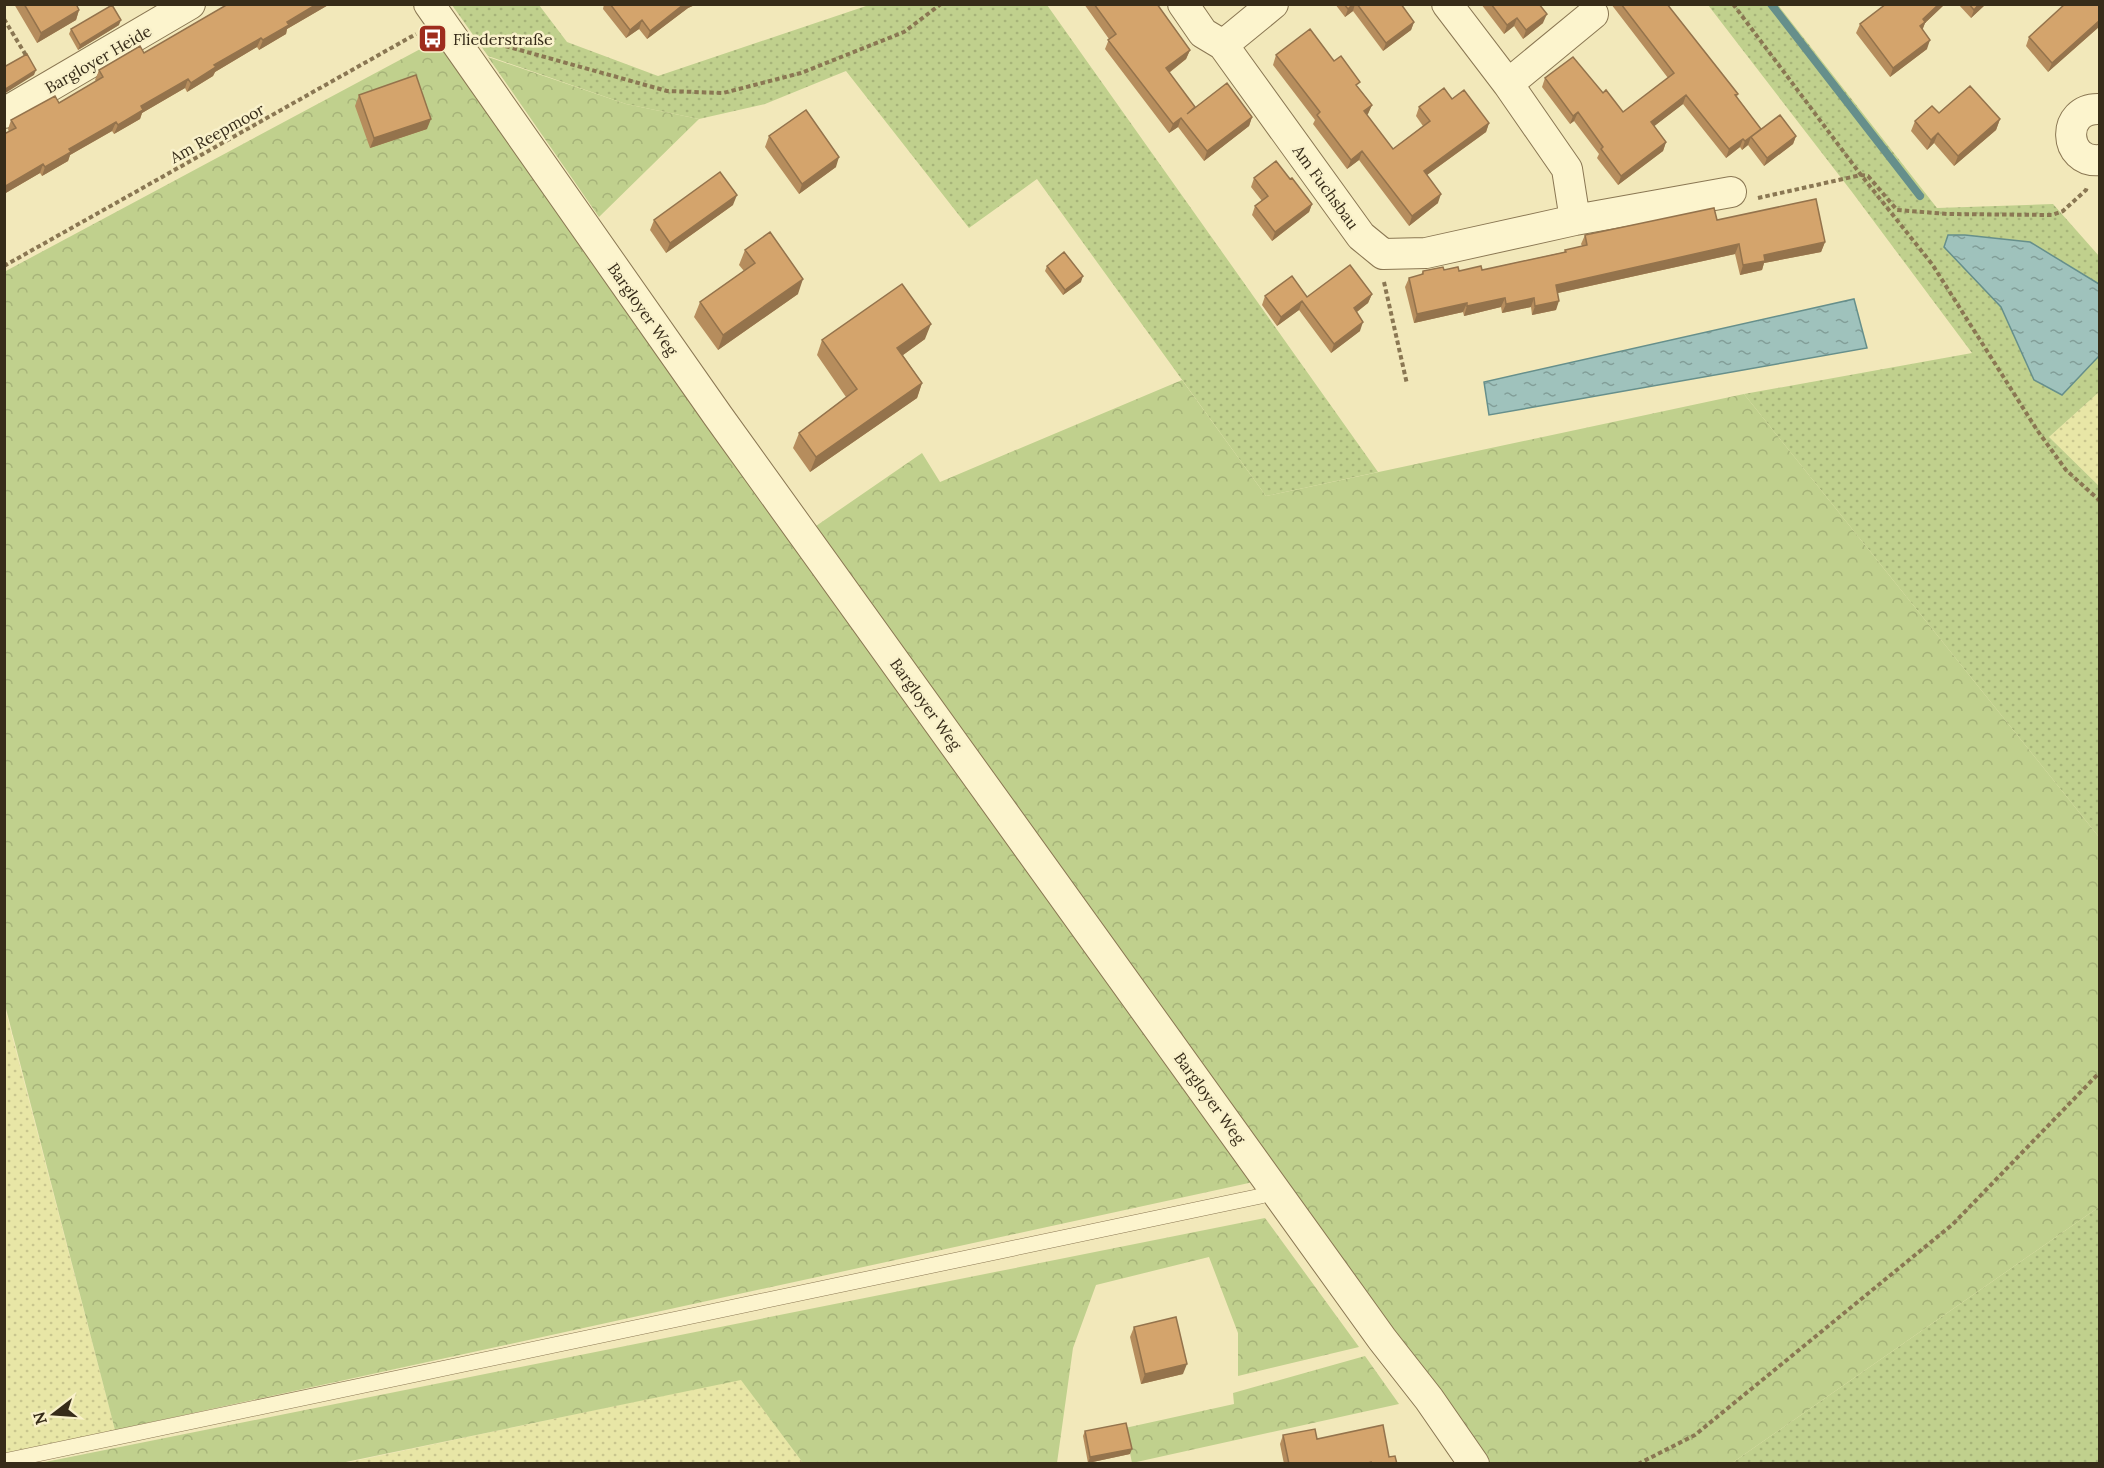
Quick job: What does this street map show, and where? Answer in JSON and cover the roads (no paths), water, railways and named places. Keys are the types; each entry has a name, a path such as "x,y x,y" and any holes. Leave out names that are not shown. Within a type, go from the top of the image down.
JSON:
{"street":[{"name":"Bargloyer Heide","path":"4,113 190,4"},
{"name":"Am Fuchsbau","path":"1183,4 1203,33 1223,45 1361,236 1383,254 1426,253 1575,220"},
{"path":"1223,45 1274,4"},
{"path":"1447,4 1508,84 1567,169 1575,220 1731,192"},
{"name":"Bargloyer Weg","path":"435,13 718,416 1474,1464"},
{"path":"1508,84 1593,14"},
{"path":"2097,160 2085,158 2077,152 2070,134 2079,116 2087,110 2100,110"}],"lane":[{"path":"4,1461 1261,1196 1274,1187"}],"water":[{"path":"1948,235 2030,242 2099,284 2099,356 2062,395 2034,380 2001,307 1944,247"},
{"path":"1854,299 1867,348 1489,415 1484,382"}],"waterway":[{"path":"1771,4 1920,196"}],"place":[{"name":"Fliederstraße","path":"432,39"}]}
